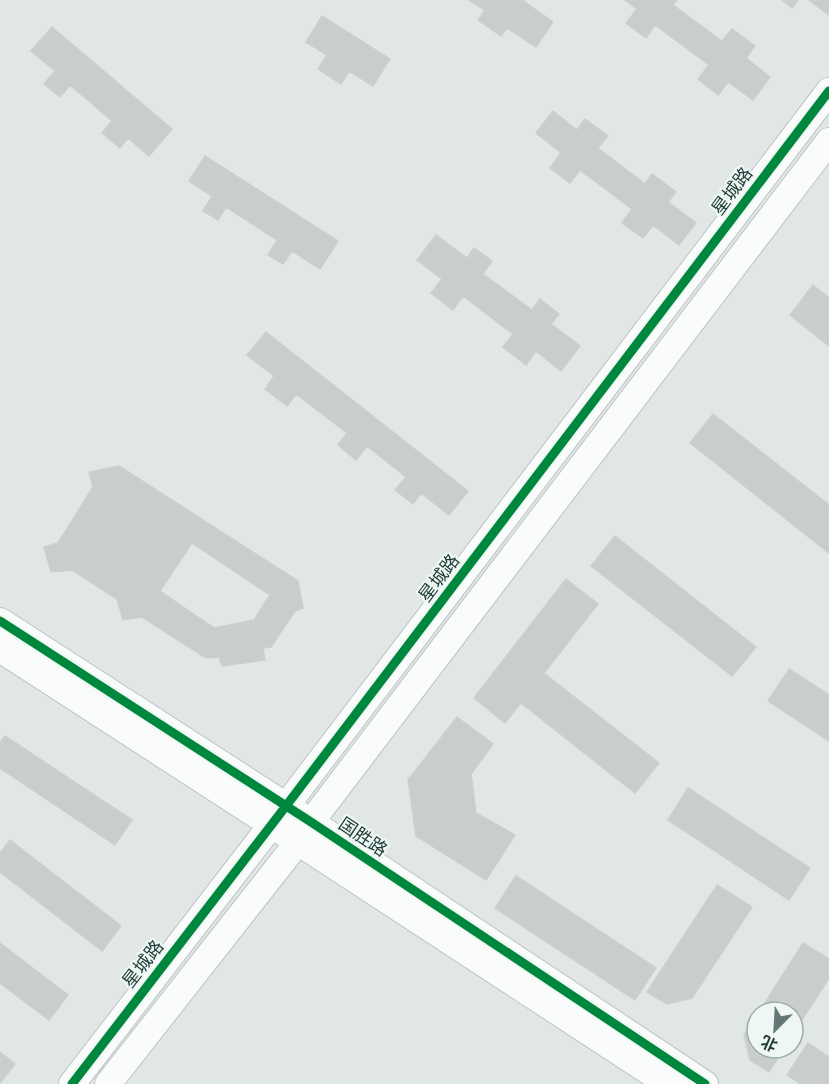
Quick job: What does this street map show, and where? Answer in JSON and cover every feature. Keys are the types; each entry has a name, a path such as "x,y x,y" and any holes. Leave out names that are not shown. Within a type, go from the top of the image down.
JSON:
{"street":[{"name":"星城路","path":"72,1084 279,816 829,91"},
{"path":"108,1084 304,832 829,141"},
{"name":"国胜路","path":"0,621 279,816"},
{"name":"国胜路","path":"0,650 279,816 705,1084"},
{"name":"国胜路","path":"304,832 668,1084"}],"building":[{"path":"469,0 522,0 553,22 536,47 507,28 501,36 478,20 485,10"},
{"path":"625,0 677,0 673,5 722,41 732,29 755,46 746,58 770,77 753,100 728,82 718,95 698,79 709,65 655,25 646,38 626,23 637,9"},
{"path":"782,0 798,0 792,8"},
{"path":"809,0 829,0 829,15"},
{"path":"322,16 390,59 373,86 349,71 341,84 318,69 327,55 306,42"},
{"path":"52,27 172,129 149,156 128,138 120,148 102,133 112,121 70,85 60,97 44,84 55,71 31,51"},
{"path":"553,111 577,130 585,119 608,136 598,148 645,184 652,174 676,192 668,202 696,223 679,245 653,225 643,238 622,223 632,209 580,170 570,183 550,168 561,153 536,133"},
{"path":"205,156 338,241 320,269 292,251 283,264 268,255 277,240 226,207 218,220 203,211 212,196 189,181"},
{"path":"436,235 467,258 474,248 492,261 483,274 532,310 540,299 559,314 551,324 580,346 561,371 536,351 526,365 503,347 513,334 463,296 453,310 431,293 442,279 417,260"},
{"path":"813,285 829,298 829,346 790,315"},
{"path":"266,332 468,491 449,515 421,493 413,504 395,490 406,477 367,446 356,460 338,445 347,433 296,394 287,406 265,389 274,376 247,355"},
{"path":"713,414 829,505 829,553 690,443"},
{"path":"119,466 298,581 303,608 295,611 271,647 263,648 265,660 222,666 219,657 206,658 142,617 123,620 117,599 72,570 51,572 44,547 58,543 93,487 89,472","holes":["192,543 270,595 254,620 214,628 160,591"]},
{"path":"615,536 756,647 732,676 591,566"},
{"path":"566,579 598,604 505,723 474,698"},
{"path":"789,669 829,695 829,741 768,701"},
{"path":"545,674 659,763 635,793 521,703"},
{"path":"457,717 493,744 471,774 476,813 515,835 486,880 416,836 408,780"},
{"path":"5,736 132,820 115,845 0,768 0,743"},
{"path":"688,788 810,868 789,900 668,820"},
{"path":"10,840 121,926 102,951 0,872 0,853"},
{"path":"516,876 656,968 635,1000 495,908"},
{"path":"717,885 752,907 692,998 667,1004 647,992"},
{"path":"0,943 68,995 49,1020 0,983"},
{"path":"803,943 829,959 829,978 805,1015 805,1000 767,1000"},
{"path":"808,1043 829,1057 829,1084 801,1084 787,1075 797,1060 805,1060 805,1048"},
{"path":"0,1052 15,1064 0,1083"},
{"path":"750,1060 776,1060 769,1072"}],"cycle path":[{"path":"72,1084 829,91"},
{"path":"0,621 311,822 705,1084"}]}
